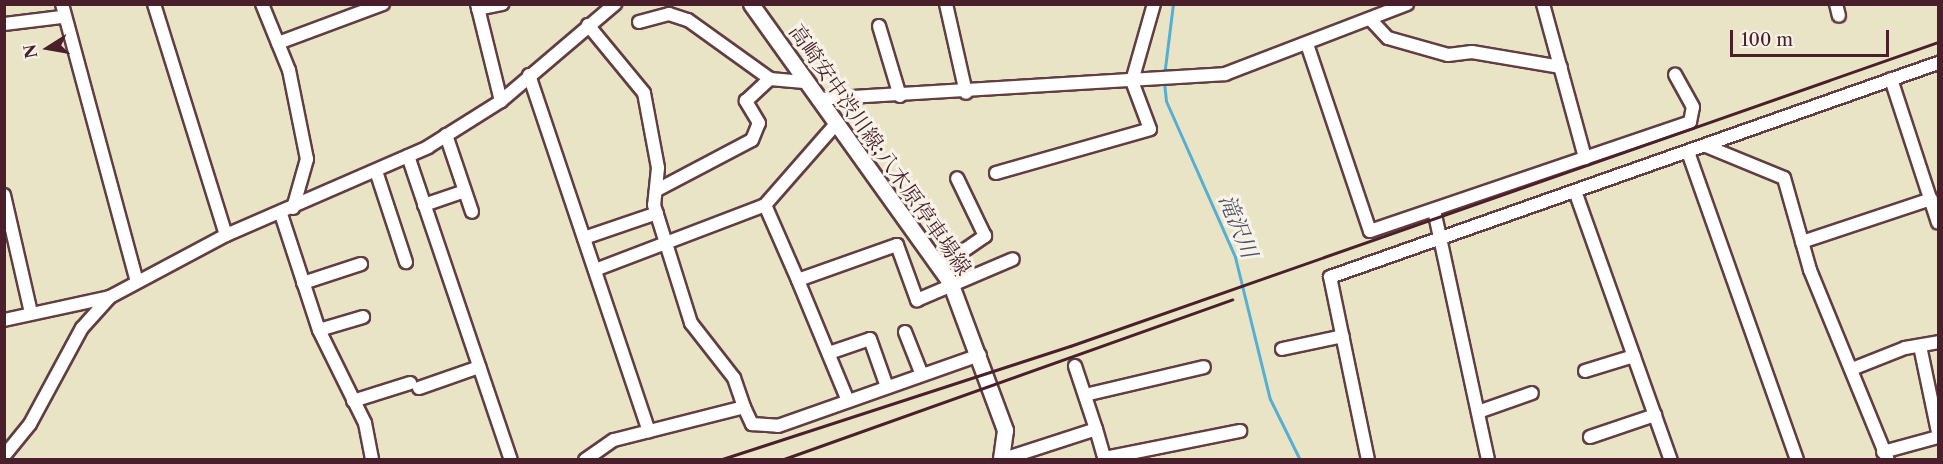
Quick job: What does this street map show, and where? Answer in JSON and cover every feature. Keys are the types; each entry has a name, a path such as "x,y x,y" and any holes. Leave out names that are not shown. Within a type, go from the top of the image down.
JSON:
{"main road":[{"name":"高崎安中渋川線;八木原停車場線","path":"751,4 951,285 980,355 1005,430 1006,458"}],"street":[{"path":"154,4 226,235"},
{"path":"262,4 278,43 308,159 293,208"},
{"path":"278,43 383,4"},
{"path":"501,101 478,7 502,4"},
{"path":"4,456 30,424 82,328 110,297 136,279 226,235 281,214 376,171 446,135 501,101 615,4"},
{"path":"946,4 966,93"},
{"path":"996,172 1150,129 1132,81 1151,10 1142,4"},
{"path":"818,99 966,93 1225,74 1407,4"},
{"path":"1543,4 1585,158"},
{"path":"4,24 62,11 136,279"},
{"path":"639,22 669,14 688,20 770,79 807,82"},
{"path":"1370,19 1388,38 1448,55 1472,52 1560,67"},
{"path":"588,25 644,93 655,136 657,213 691,323 734,378 744,407 758,427 778,426 980,355"},
{"path":"879,26 900,96"},
{"path":"1307,44 1370,231 1690,122 1693,107 1674,75"},
{"path":"1368,459 1330,277 1938,63"},
{"path":"530,75 649,431"},
{"path":"657,190 752,140 759,123 746,101 770,79"},
{"path":"1891,79 1938,223"},
{"path":"595,270 667,246 765,205 836,124"},
{"path":"446,135 472,212"},
{"path":"1706,146 1785,178 1802,242 1886,456 1938,437"},
{"path":"1688,152 1797,459"},
{"path":"408,156 510,459"},
{"path":"376,171 406,262"},
{"path":"940,267 985,236 957,178"},
{"path":"424,205 465,191"},
{"path":"1575,191 1671,459"},
{"path":"4,195 32,313"},
{"path":"1802,242 1931,199"},
{"path":"765,205 848,401"},
{"path":"1434,210 1443,238 1488,459"},
{"path":"584,238 657,213"},
{"path":"281,214 318,330 353,400 372,459"},
{"path":"798,280 897,245 917,300 1013,259"},
{"path":"303,283 361,264"},
{"path":"4,320 110,297"},
{"path":"318,330 363,317"},
{"path":"906,332 922,375"},
{"path":"1282,349 1343,336"},
{"path":"829,353 870,339 887,387"},
{"path":"1852,369 1938,342"},
{"path":"1920,346 1938,432"},
{"path":"1585,371 1634,356"},
{"path":"1075,366 1105,459 1240,431"},
{"path":"1085,395 1204,366"},
{"path":"353,400 415,386 479,367"},
{"path":"1478,412 1532,393"},
{"path":"585,459 614,440 744,407"},
{"path":"1590,437 1655,415"},
{"path":"1006,458 1096,429"}],"waterway":[{"name":"滝沢川","path":"1164,76 1173,4"},
{"name":"滝沢川","path":"1164,82 1166,101 1235,257 1270,399 1300,460"}],"railway":[{"path":"719,460 1070,346 1938,42"},
{"path":"781,460 1232,299"}]}
